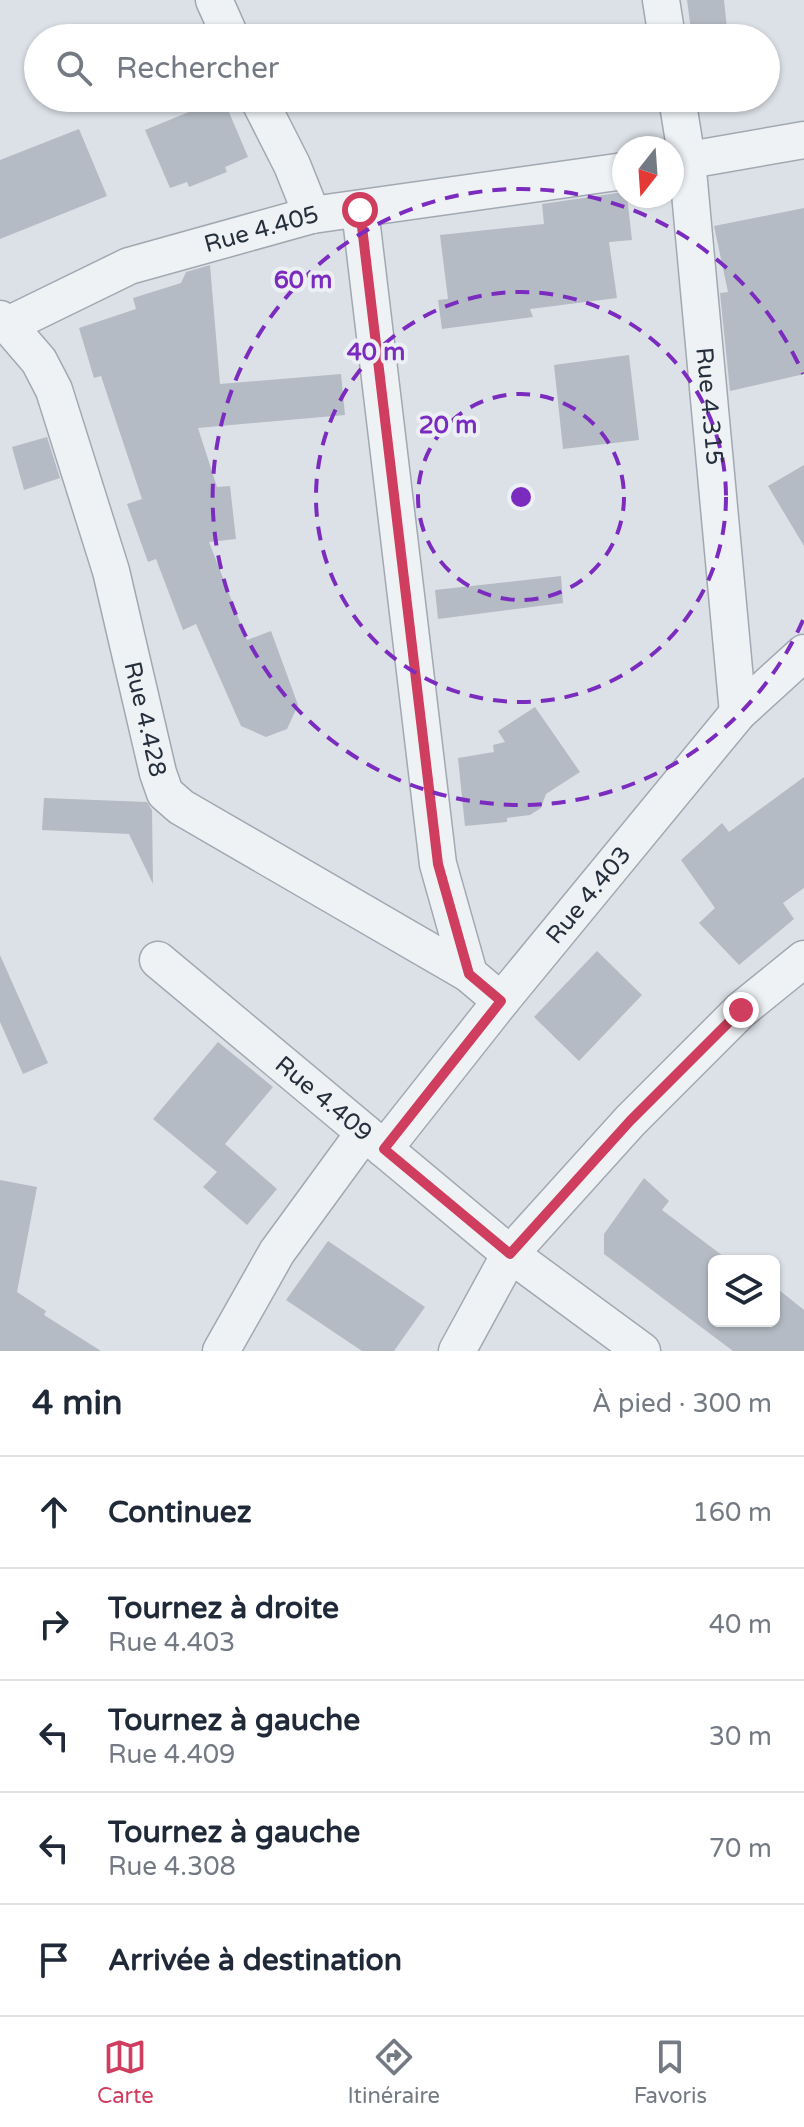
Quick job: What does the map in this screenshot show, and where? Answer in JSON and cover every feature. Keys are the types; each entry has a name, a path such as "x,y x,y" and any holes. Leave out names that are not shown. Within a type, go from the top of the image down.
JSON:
{"street":[{"path":"214,0 225,24"},
{"path":"661,0 665,24"},
{"path":"265,112 292,165 312,215"},
{"name":"Rue 4.315","path":"677,112 678,136"},
{"path":"684,160 804,140"},
{"name":"Rue 4.405","path":"4,322 129,266 312,215 612,173"},
{"name":"Rue 4.315","path":"684,208 738,713"},
{"path":"360,210 438,864 469,974"},
{"name":"Rue 4.428","path":"4,322 39,361 54,390 111,571 165,793 181,807 469,974 501,1001"},
{"name":"Rue 4.403","path":"221,1351 277,1252 501,1001 738,713 804,653"},
{"path":"457,1351 510,1254 630,1121 741,1010 804,959"},
{"name":"Rue 4.409","path":"158,960 510,1254 642,1351"}],"building":[{"path":"687,0 724,0 727,24 690,24"},
{"path":"189,112 229,112 248,157 225,167 227,172 189,187 187,182 170,188 145,130"},
{"path":"79,129 107,196 0,239 0,160"},
{"path":"612,194 612,208 628,208 632,240 609,242 617,298 530,309 533,317 442,329 438,300 448,299 440,235 544,224 542,204"},
{"path":"804,208 804,374 730,391 720,293 728,292 714,226"},
{"path":"210,265 220,384 341,374 345,415 198,428 217,487 230,486 236,539 209,542 247,640 271,631 298,705 287,729 266,737 241,726 196,624 183,630 156,559 148,562 127,504 142,499 101,376 94,378 79,328 136,309 133,298 181,283 186,272"},
{"path":"629,355 639,440 563,449 554,365"},
{"path":"47,437 60,478 24,490 12,447"},
{"path":"804,465 804,546 768,486"},
{"path":"561,576 563,603 438,619 435,590"},
{"path":"535,707 580,772 546,794 541,808 530,815 507,818 507,822 465,826 458,758 494,752 493,745 505,742 498,731"},
{"path":"804,777 804,888 783,903 794,919 739,965 699,923 715,908 681,860 722,823 729,832"},
{"path":"44,798 147,802 152,810 153,884 129,834 42,830"},
{"path":"597,951 642,995 579,1061 534,1017"},
{"path":"0,955 48,1063 23,1074 0,1022"},
{"path":"218,1042 273,1087 225,1144 277,1189 247,1225 203,1187 217,1172 153,1119"},
{"path":"644,1178 669,1201 662,1210 722,1255 708,1255 708,1327 780,1327 780,1291 804,1310 804,1351 733,1351 604,1254 604,1234"},
{"path":"0,1180 37,1187 17,1292 46,1311 44,1315 101,1351 0,1351"},
{"path":"328,1241 425,1307 394,1351 362,1351 286,1300"}],"route":[{"path":"360,210 438,864 469,974 501,1001 384,1149 510,1254 630,1121 741,1010"}]}
